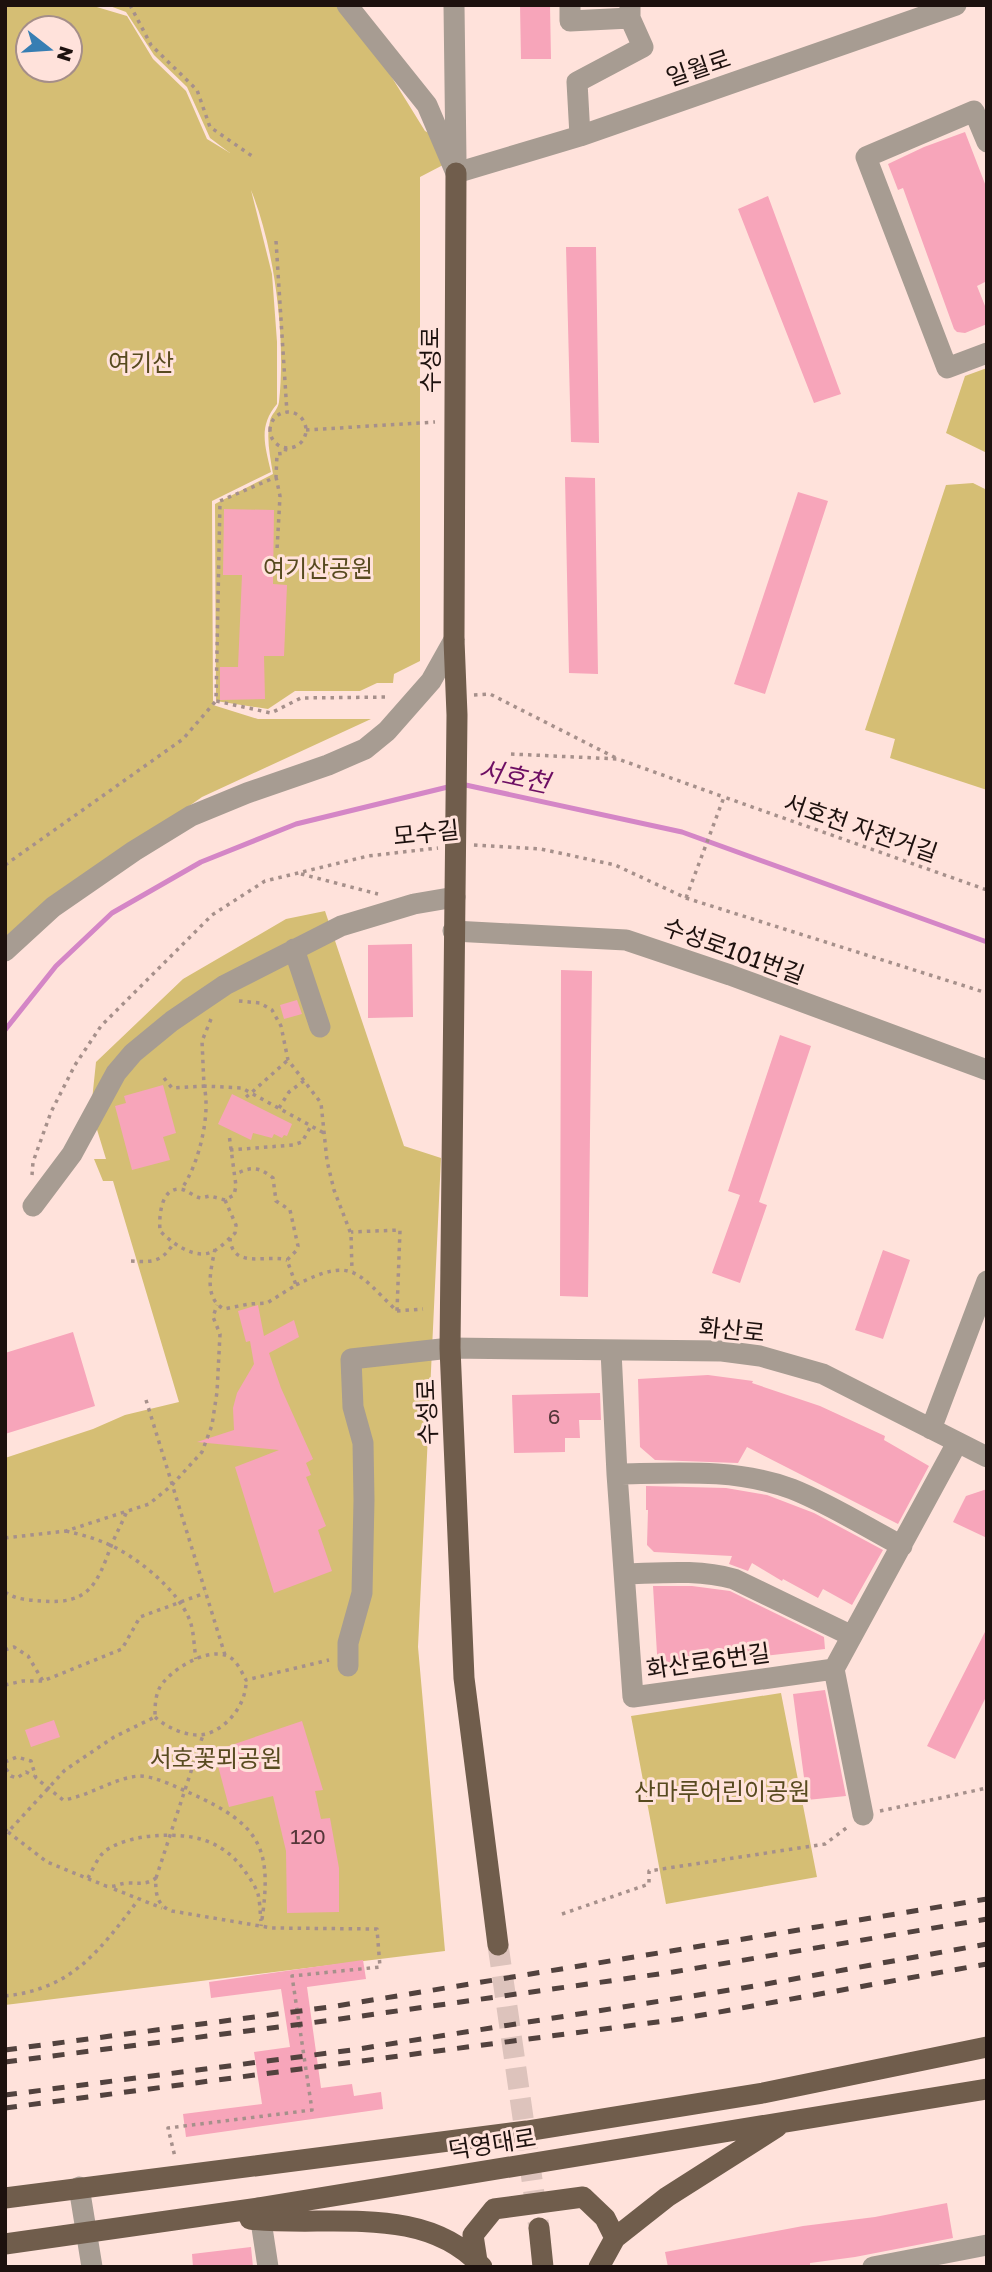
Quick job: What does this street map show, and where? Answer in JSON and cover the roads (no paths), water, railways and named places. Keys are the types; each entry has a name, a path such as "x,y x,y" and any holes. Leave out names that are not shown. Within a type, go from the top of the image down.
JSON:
{"main road":[{"name":"수성로","path":"456,173 454,640 457,705 450,1348 464,1678 498,1945"},
{"name":"덕영대로","path":"5,2198 527,2131 763,2093 987,2047"},
{"name":"덕영대로","path":"260,2214 987,2089"},
{"path":"599,2267 615,2238 667,2197 784,2122"},
{"path":"480,2264 473,2235 494,2209 583,2197 605,2218 615,2238"},
{"path":"5,2244 217,2214 260,2214 372,2221 424,2230 452,2242 480,2264"},
{"path":"539,2228 543,2267"}],"street":[{"path":"347,5 427,105 456,173"},
{"name":"수성로","path":"454,5 456,173"},
{"path":"570,5 570,21 630,12 643,47 577,82 580,136"},
{"name":"일월로","path":"456,173 580,136 957,5"},
{"path":"987,142 974,111 866,158 947,368 987,353"},
{"path":"5,951 53,908 191,816 365,749 387,731 431,681 454,640"},
{"path":"33,1206 72,1154 116,1073 133,1053 172,1021 209,995 341,926 414,904 454,897"},
{"name":"수성로101번길","path":"453,931 626,940 706,966 987,1070"},
{"path":"295,948 320,1027"},
{"path":"931,1429 987,1281"},
{"name":"화산로","path":"348,1661 348,1643 362,1593 365,1500 363,1443 353,1407 351,1359 450,1348 722,1351 760,1356 822,1374 987,1457"},
{"name":"화산로6번길","path":"611,1351 633,1697 834,1669"},
{"path":"863,1815 834,1669 957,1443"},
{"path":"617,1474 696,1472 751,1478 802,1494 902,1546"},
{"path":"625,1574 693,1572 734,1579 852,1636"},
{"path":"79,2188 92,2267"},
{"path":"260,2214 268,2267"},
{"path":"873,2267 979,2253"}],"waterway":[{"name":"서호천","path":"461,784 682,832 987,942"},
{"name":"서호천","path":"5,1030 56,966 112,913 201,862 296,824 452,786"}],"tunnel":[{"path":"498,1945 539,2228"}],"railway":[{"path":"5,2050 330,2007 987,1899"},
{"path":"5,2062 333,2020 673,1972 987,1919"},
{"path":"5,2095 352,2050 755,1986 987,1944"},
{"path":"5,2108 680,2019 987,1964"}],"park label":[{"name":"여기산","path":"141,361"},
{"name":"여기산공원","path":"318,567"},
{"name":"서호꽃뫼공원","path":"216,1757"},
{"name":"산마루어린이공원","path":"722,1790"}]}
